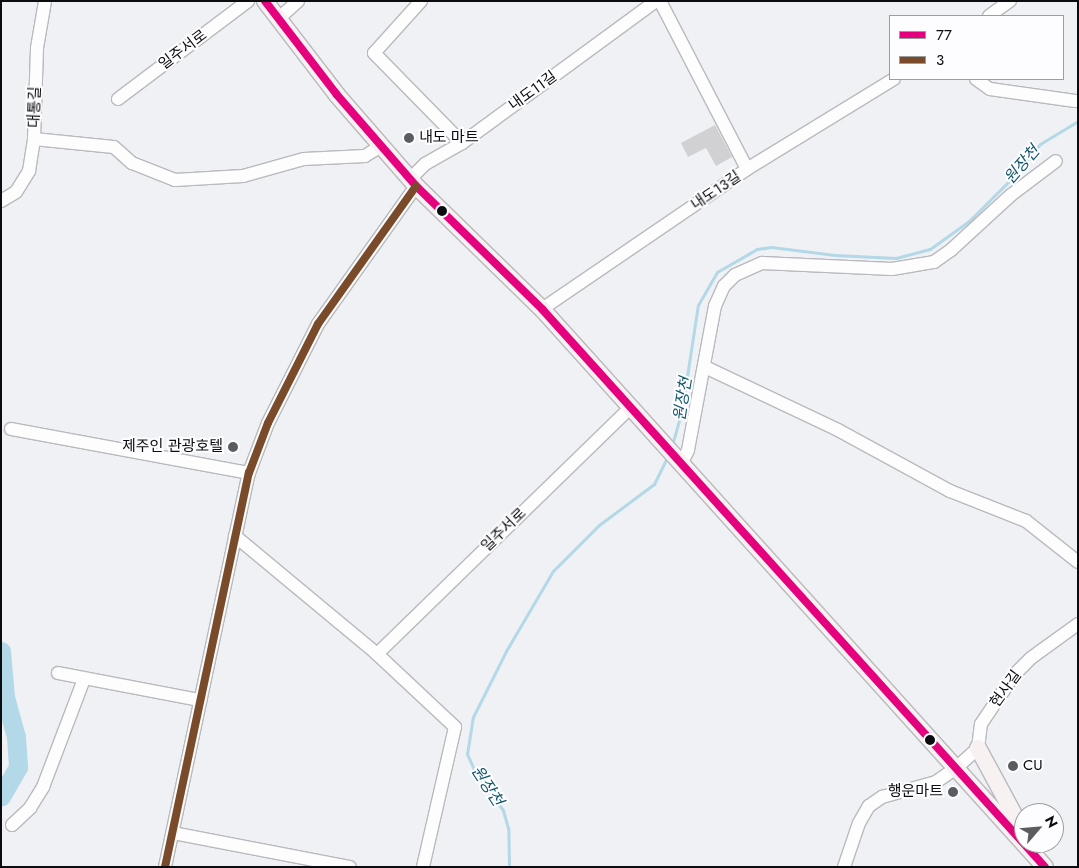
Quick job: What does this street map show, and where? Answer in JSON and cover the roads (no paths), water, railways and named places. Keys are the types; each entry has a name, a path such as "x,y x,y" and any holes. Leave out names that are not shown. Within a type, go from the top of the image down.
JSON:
{"main road":[{"path":"265,1 413,182 542,309 1042,864"},
{"path":"978,748 1014,815"},
{"path":"1036,853 1042,864"}],"street":[{"name":"대통길","path":"1,201 16,192 29,171 34,139 37,48 45,1"},
{"name":"일주서로","path":"118,98 248,1"},
{"path":"278,19 298,1"},
{"path":"421,1 374,53 462,143"},
{"path":"658,1 747,170"},
{"name":"내도11길","path":"165,867 249,474 268,422 318,324 425,164 462,143 658,1"},
{"path":"991,15 1010,1"},
{"name":"내도13길","path":"542,309 747,170 892,80"},
{"path":"977,80 990,89 1075,101"},
{"path":"34,139 114,147 132,163 175,180 243,176 304,158 365,156 382,146"},
{"path":"674,454 688,450 715,306 724,286 735,275 762,263 892,269 926,264 951,250 1011,195 1056,161"},
{"path":"705,367 838,430 950,491 1026,521 1078,562"},
{"name":"일주서로","path":"377,654 631,407"},
{"path":"11,428 249,474"},
{"path":"235,536 377,654 455,727 423,867"},
{"name":"현사길","path":"978,748 981,724 1014,675 1031,658 1078,624"},
{"path":"58,673 200,700"},
{"path":"12,826 30,808 43,787 84,679"},
{"path":"844,867 859,822 868,806 882,797 936,782 956,768 978,748"},
{"path":"173,833 350,867"}],"waterway":[{"name":"원장천","path":"672,445 682,409 698,305 717,272 757,249 771,247 835,255 896,258 930,249 969,221 1009,181 1040,144 1078,121"},
{"name":"원장천","path":"509,867 508,828 503,810 476,774 467,754 473,717 506,651 553,571 599,525 654,484 667,457"},
{"path":"1,651 5,697 16,737 18,767 1,797"}],"place":[{"name":"내도 마트","path":"409,138"},
{"name":"제주인 관광호텔","path":"233,447"},
{"name":"CU","path":"1013,766"},
{"name":"행운마트","path":"953,792"}]}
